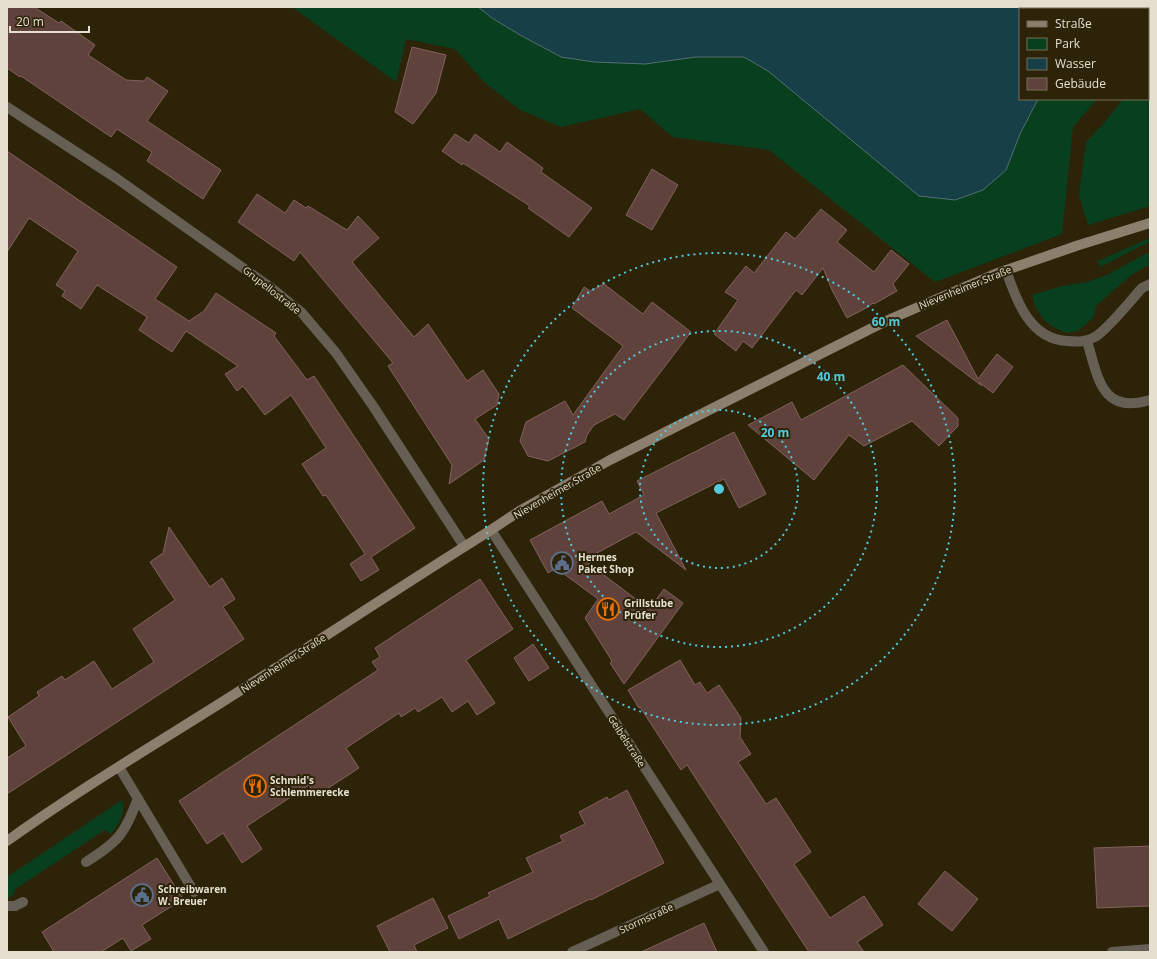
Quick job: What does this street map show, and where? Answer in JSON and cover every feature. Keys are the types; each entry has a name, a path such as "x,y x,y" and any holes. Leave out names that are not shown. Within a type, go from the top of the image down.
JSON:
{"main road":[{"name":"Nievenheimer Straße","path":"7,841 119,767 268,673 464,546 521,510 610,460 881,323 935,299 1006,270 1150,223"}],"street":[{"name":"Grupellostraße","path":"7,107 116,178 270,287 302,313 341,358 464,546"},
{"path":"1006,270 1014,294 1032,324 1040,332 1058,340 1076,342 1087,341 1104,330 1142,288 1150,284"},
{"path":"1087,341 1099,382 1106,392 1124,404 1137,404 1147,401"},
{"name":"Geibelstraße","path":"490,530 764,952"},
{"path":"119,767 194,892"},
{"path":"86,862 108,848 120,836 130,818 138,798"},
{"name":"Stormstraße","path":"572,952 720,884"},
{"path":"7,906 15,906 23,902"},
{"path":"1112,952 1150,949"}],"green space":[{"path":"292,7 478,7 492,18 520,35 561,57 744,57 768,71 1006,170 1020,134 1037,100 1096,100 1073,127 1062,234 935,282 769,150 673,137 640,109 561,127 520,110 486,84 455,49 406,39 396,82"},
{"path":"1150,7 1150,40 1149,41 1149,8 1113,8"},
{"path":"1150,68 1150,206 1088,225 1079,195 1086,142 1104,123 1122,100 1149,100"},
{"path":"1150,238 1150,242 1100,267 1098,261"},
{"path":"1150,253 1150,265 1130,276 1097,305 1093,318 1078,331 1066,333 1053,327 1044,320 1035,306 1032,295 1062,286 1087,282 1107,275 1143,255"},
{"path":"122,800 123,809 121,818 111,834 105,830 15,889 14,894 7,899 7,877"}],"water":[{"path":"478,7 1114,7 1019,8 1019,100 1037,100 1020,134 1006,170 983,190 955,200 919,196 768,71 744,57 696,57 645,64 594,62 561,57 492,18"}],"building":[{"path":"7,7 34,7 59,23 61,21 95,45 88,55 126,80 144,81 147,77 168,91 147,121 221,170 203,199 147,161 152,152 117,129 111,137 7,68"},
{"path":"412,47 446,55 436,93 413,124 395,112"},
{"path":"455,134 469,143 475,134 500,152 507,142 543,168 541,172 592,208 569,237 528,208 530,206 463,163 462,165 442,151"},
{"path":"7,151 177,267 155,299 189,321 204,311 216,293 276,333 274,336 307,380 314,376 415,528 371,557 379,570 361,581 350,564 365,554 326,495 323,496 302,464 326,448 291,395 265,415 243,386 237,391 225,374 238,366 186,331 172,352 139,330 147,317 97,285 81,309 62,296 65,291 56,285 78,251 29,218 7,252"},
{"path":"652,169 678,185 652,230 626,215"},
{"path":"257,194 285,213 294,200 306,208 308,206 347,230 358,216 379,238 352,262 414,337 428,324 467,381 483,370 499,394 497,405 475,419 489,439 484,460 449,484 452,465 388,366 393,363 300,252 294,261 238,222"},
{"path":"821,209 847,230 837,242 874,272 891,250 909,264 893,284 897,291 847,318 832,290 823,268 802,295 796,290 752,348 743,341 736,351 714,334 738,300 725,292 746,266 754,273 786,232 795,239"},
{"path":"604,284 643,314 652,302 691,332 624,420 615,414 594,425 587,435 585,442 548,461 528,456 520,441 526,422 565,401 573,415 623,346 572,308 584,287 590,291"},
{"path":"947,320 978,379 997,354 1013,367 993,393 916,336"},
{"path":"903,365 958,418 958,426 939,446 912,421 864,446 849,435 814,480 748,425 792,402 801,420"},
{"path":"734,432 766,494 739,508 724,479 656,513 686,570 636,532 584,560 649,609 664,589 683,603 624,684 610,663 612,661 585,618 598,599 556,568 548,573 530,540 602,501 609,514 644,495 637,481"},
{"path":"169,527 210,587 222,578 235,599 223,607 244,639 7,794 7,758 26,746 8,717 39,696 37,692 62,676 65,680 94,661 112,689 154,662 133,629 175,600 150,562 163,553"},
{"path":"480,579 513,629 466,660 495,703 477,715 468,701 452,712 442,697 418,712 415,708 401,717 399,713 346,748 359,768 316,796 309,785 247,826 262,849 242,863 223,833 207,844 179,801 378,670 372,662 380,657 375,648"},
{"path":"533,644 549,668 529,681 514,658"},
{"path":"680,660 695,685 700,682 707,693 719,685 741,718 740,737 751,754 738,762 766,804 776,798 811,852 794,864 830,918 864,896 883,925 857,942 864,952 809,952 687,765 681,770 640,707 639,708 628,690"},
{"path":"627,790 664,863 591,900 590,899 508,939 499,919 459,939 448,916 490,896 488,893 533,872 526,858 563,841 560,836 585,824 579,812 607,797 609,800"},
{"path":"1150,846 1150,906 1097,908 1094,848"},
{"path":"157,858 183,899 142,925 151,939 131,951 123,938 101,952 54,952 42,932"},
{"path":"945,871 978,899 952,931 918,904"},
{"path":"433,898 448,928 414,945 417,952 390,952 377,926"},
{"path":"704,923 717,952 641,952"}],"place":[{"name":"Hermes Paket Shop","path":"562,563"},
{"name":"Grillstube Prüfer","path":"608,609"},
{"name":"Schmid's Schlemmerecke","path":"255,786"},
{"name":"Schreibwaren W. Breuer","path":"142,895"}]}
